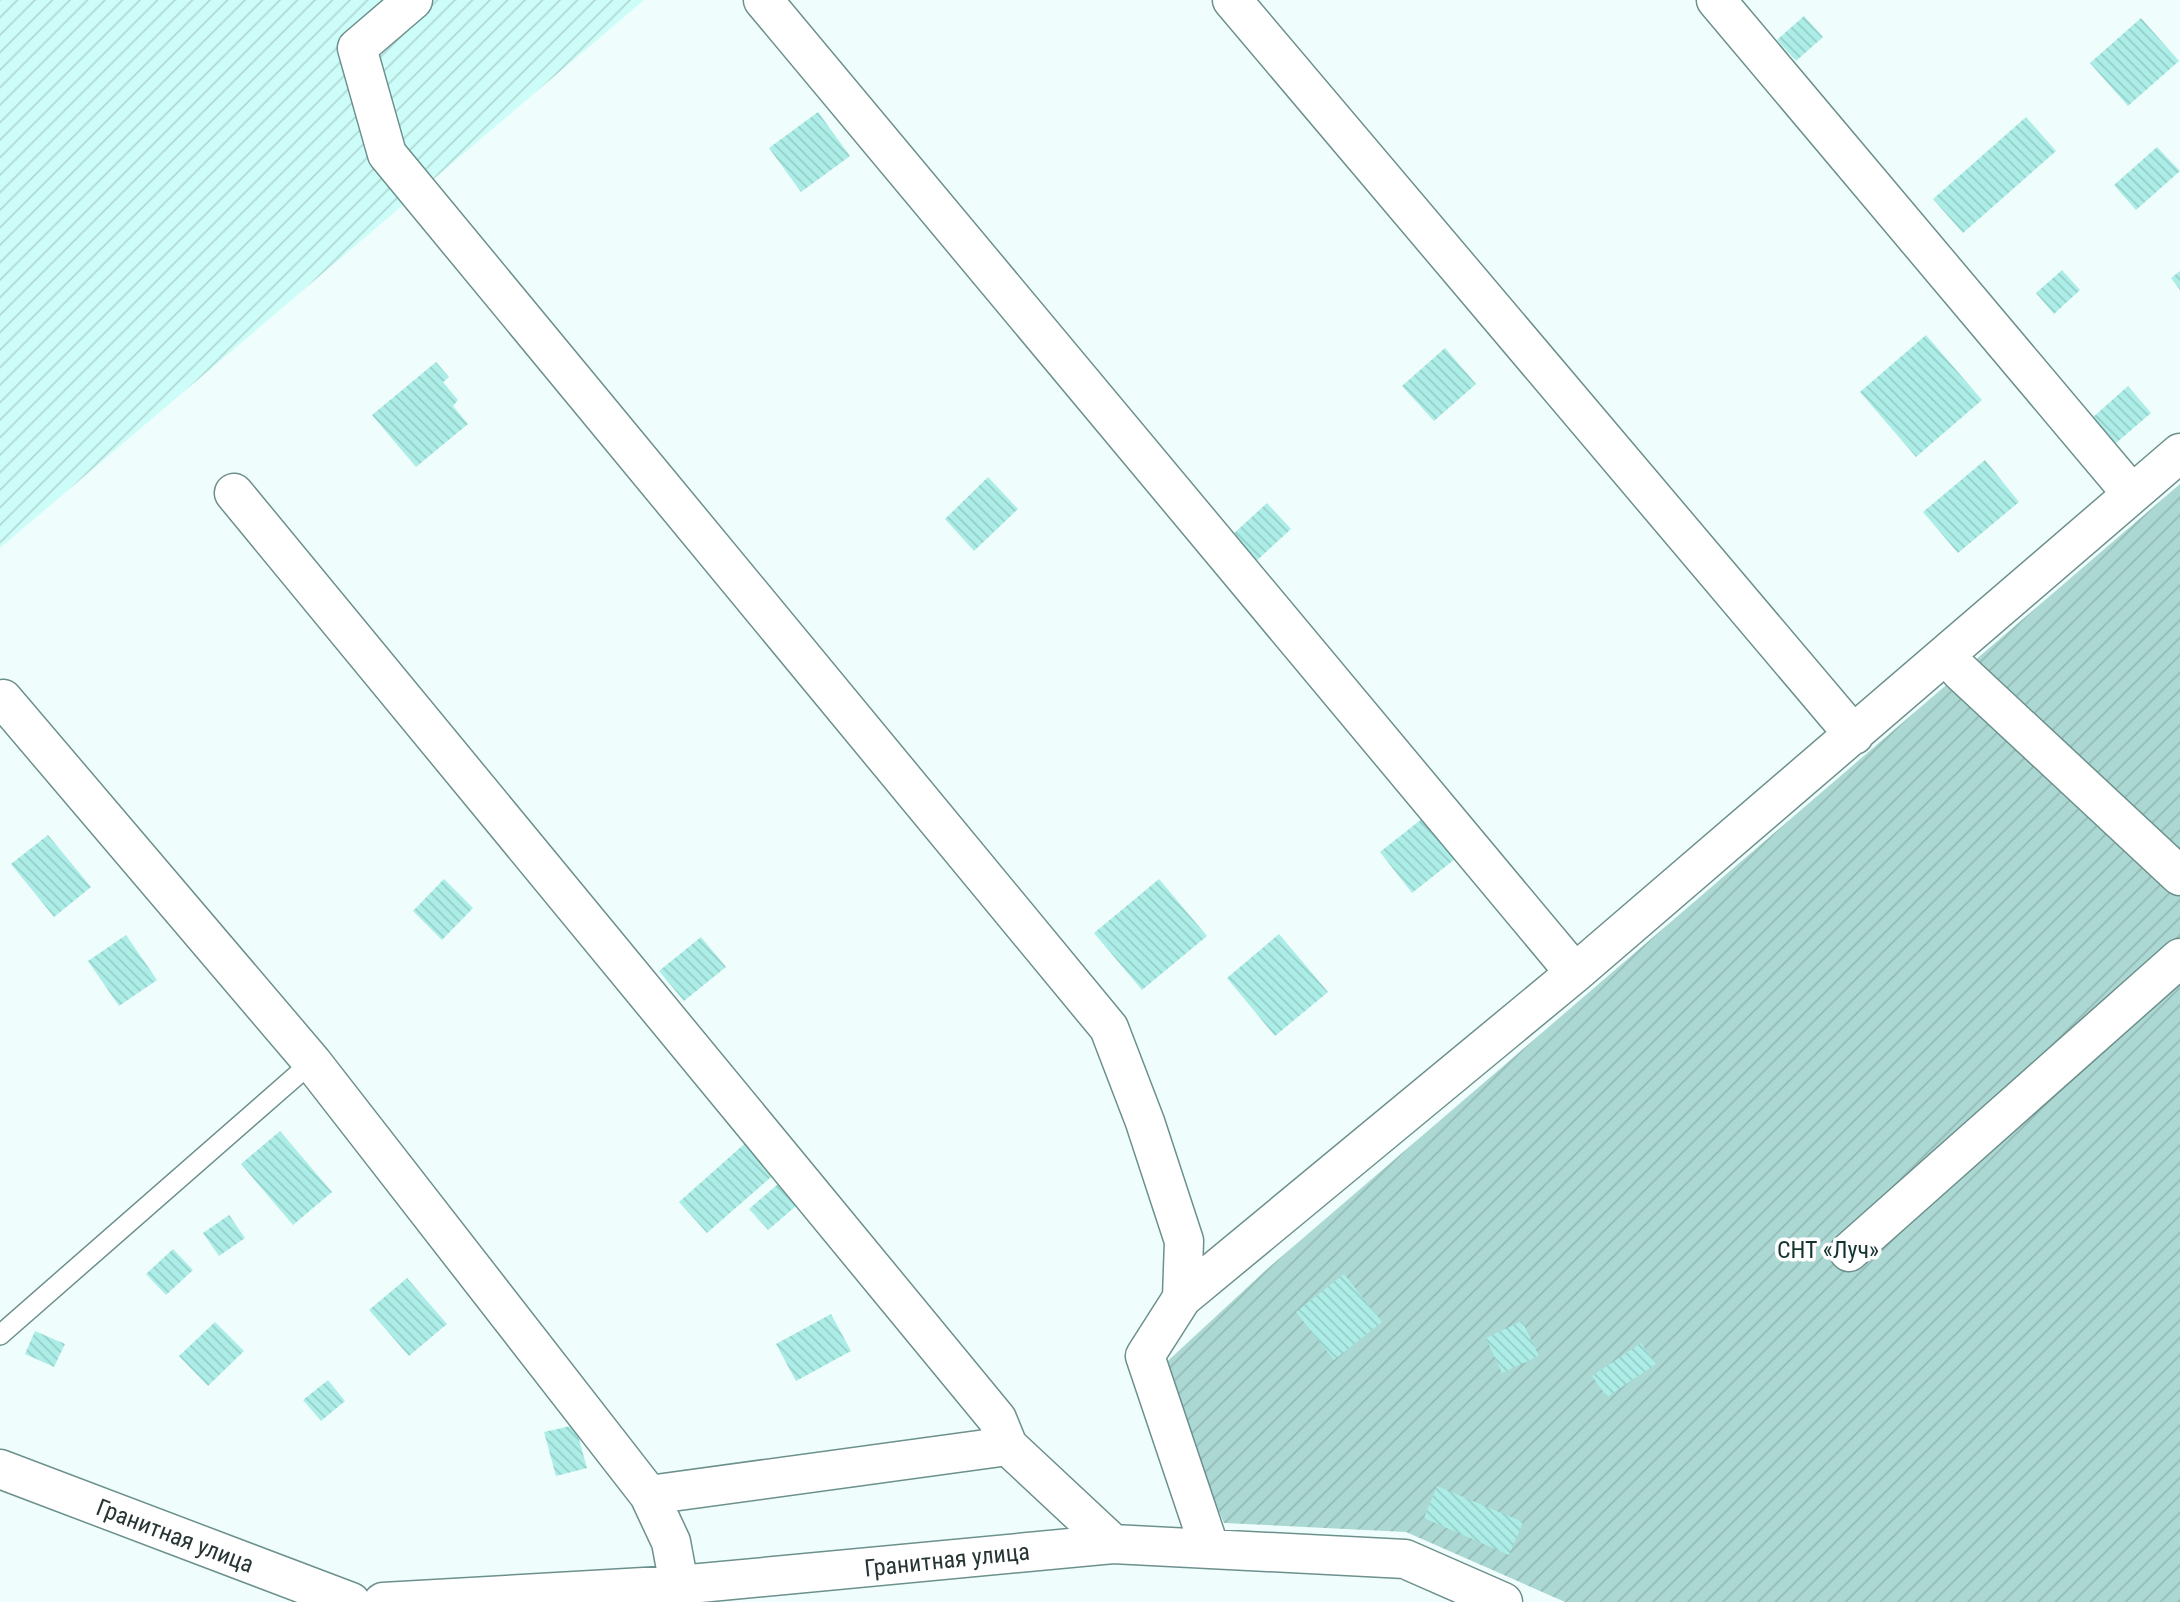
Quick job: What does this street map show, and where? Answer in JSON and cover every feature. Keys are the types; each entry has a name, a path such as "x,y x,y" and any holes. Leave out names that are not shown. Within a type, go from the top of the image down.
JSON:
{"street":[{"path":"413,0 357,47 387,154 1110,1028 1145,1122 1184,1241 1182,1298"},
{"path":"763,0 1575,973"},
{"path":"1233,0 1854,735"},
{"path":"1716,0 2132,494"},
{"path":"1210,1549 1145,1356 1182,1298 1575,973 2180,453"},
{"path":"234,493 997,1419 1007,1446 1113,1544"},
{"path":"1960,671 2180,876"},
{"path":"3,699 312,1062 649,1495 671,1542 679,1586"},
{"path":"1849,1252 2180,958"},
{"path":"649,1495 1007,1446"},
{"name":"Гранитная улица","path":"0,1469 351,1602"},
{"name":"Гранитная улица","path":"383,1602 679,1586 1113,1544 1405,1559 1503,1602"}],"lane":[{"path":"0,1335 312,1062"}],"shaded area":[{"path":"0,0 644,0 0,548"}],"green space":[{"name":"СНТ «Луч»","path":"2180,484 2180,1602 1565,1602 1406,1532 1224,1523 1158,1370 1266,1270"}],"building":[{"path":"1804,16 1823,37 1796,61 1777,40"},
{"path":"2141,18 2179,61 2128,106 2090,63"},
{"path":"818,112 850,156 801,192 769,148"},
{"path":"2026,117 2056,151 1963,233 1933,199"},
{"path":"2157,147 2180,171 2136,210 2114,185"},
{"path":"2062,270 2080,290 2054,314 2036,293"},
{"path":"2180,271 2180,290 2171,278"},
{"path":"1926,335 1982,400 1916,457 1860,392"},
{"path":"1445,348 1476,384 1434,421 1402,386"},
{"path":"436,362 449,377 443,382 458,400 453,406 468,424 416,467 372,415"},
{"path":"2128,386 2151,413 2115,444 2092,418"},
{"path":"1985,460 2019,502 1958,553 1923,512"},
{"path":"988,477 1018,509 974,551 945,519"},
{"path":"1267,503 1291,529 1254,563 1230,537"},
{"path":"1423,818 1455,859 1412,893 1380,852"},
{"path":"48,835 91,887 54,917 11,864"},
{"path":"444,879 473,908 442,940 413,911"},
{"path":"1159,879 1207,936 1142,990 1094,933"},
{"path":"1279,934 1328,992 1275,1036 1227,978"},
{"path":"126,935 157,980 119,1006 88,961"},
{"path":"701,937 726,967 684,1001 659,971"},
{"path":"280,1131 332,1192 293,1225 241,1164"},
{"path":"751,1138 779,1170 707,1233 679,1202"},
{"path":"778,1184 796,1206 768,1230 749,1209"},
{"path":"229,1215 245,1238 219,1256 203,1233"},
{"path":"173,1249 193,1270 166,1295 146,1274"},
{"path":"1344,1274 1382,1322 1334,1360 1296,1312"},
{"path":"407,1278 447,1324 409,1356 369,1310"},
{"path":"831,1314 851,1351 796,1381 776,1344"},
{"path":"1522,1321 1539,1356 1502,1373 1486,1338"},
{"path":"215,1322 244,1351 208,1386 179,1356"},
{"path":"35,1331 65,1344 54,1367 25,1354"},
{"path":"1641,1343 1656,1364 1607,1397 1592,1376"},
{"path":"328,1380 345,1401 321,1421 303,1400"},
{"path":"575,1425 587,1468 556,1476 544,1432"},
{"path":"1437,1486 1523,1522 1509,1555 1424,1518"}]}
